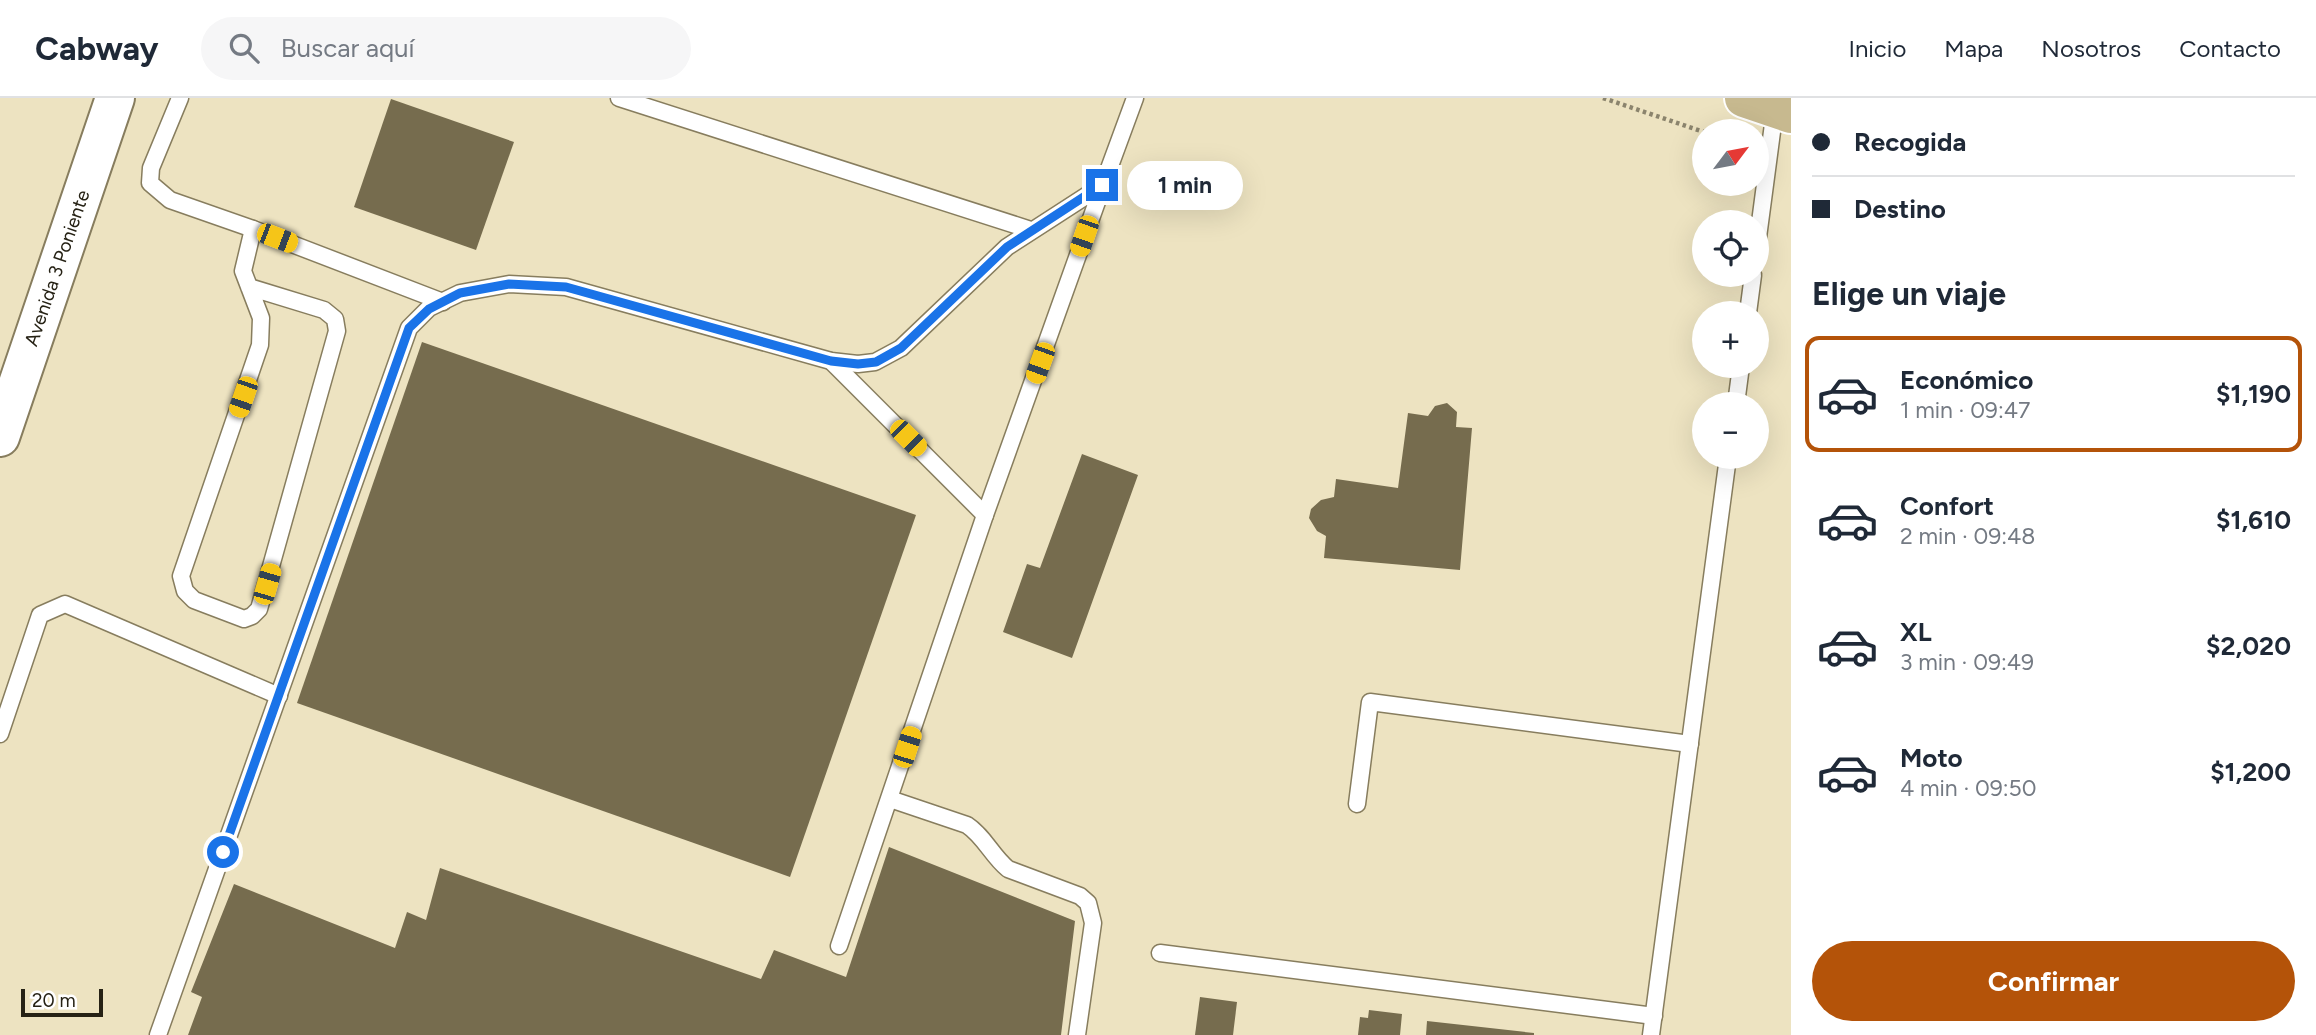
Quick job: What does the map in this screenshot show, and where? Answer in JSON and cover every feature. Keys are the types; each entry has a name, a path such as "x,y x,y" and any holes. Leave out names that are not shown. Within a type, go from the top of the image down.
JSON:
{"street":[{"name":"Avenida 3 Poniente","path":"0,438 115,98"}],"lane":[{"path":"180,98 151,167 150,183 170,200 443,302"},
{"path":"619,98 1031,230"},
{"path":"839,946 985,515 1135,98"},
{"path":"1760,210 1770,107"},
{"path":"158,1035 409,328 429,309 460,293 509,284 566,287 831,361 858,364 876,362 901,348 1007,247 1102,185"},
{"path":"249,287 324,310 335,319 337,331 260,609 252,617 244,619 194,600 185,591 181,576 260,345 261,318 249,287 243,271 253,229"},
{"path":"831,361 985,515"},
{"path":"1651,1035 1726,469"},
{"path":"0,734 40,615 65,604 279,696"},
{"path":"1357,804 1370,702 1690,744"},
{"path":"890,799 967,825 976,831 999,862 1008,869 1080,896 1088,903 1093,923 1077,1035"},
{"path":"1160,953 1654,1016"}],"path":[{"path":"1603,98 1692,128"}],"building":[{"path":"391,99 514,142 476,250 354,207"},
{"path":"422,342 916,515 790,877 297,703"},
{"path":"1447,403 1457,412 1456,427 1472,428 1460,570 1324,558 1326,536 1317,531 1309,518 1311,509 1321,500 1334,497 1336,479 1398,488 1408,413 1428,416 1435,406"},
{"path":"1082,454 1138,475 1072,658 1003,632 1027,564 1040,568"},
{"path":"889,847 1075,921 1061,1035 188,1035 202,997 191,992 234,884 395,948 407,912 426,920 440,868 761,979 774,950 846,977"},
{"path":"1200,997 1237,1002 1233,1035 1195,1035"},
{"path":"1369,1010 1402,1014 1400,1035 1358,1035 1360,1017 1368,1018"},
{"path":"1427,1021 1534,1033 1534,1035 1426,1035"}],"route":[{"path":"223,852 409,328 429,309 460,293 509,284 566,287 831,361 858,364 876,362 901,348 1007,247 1102,185"}]}
